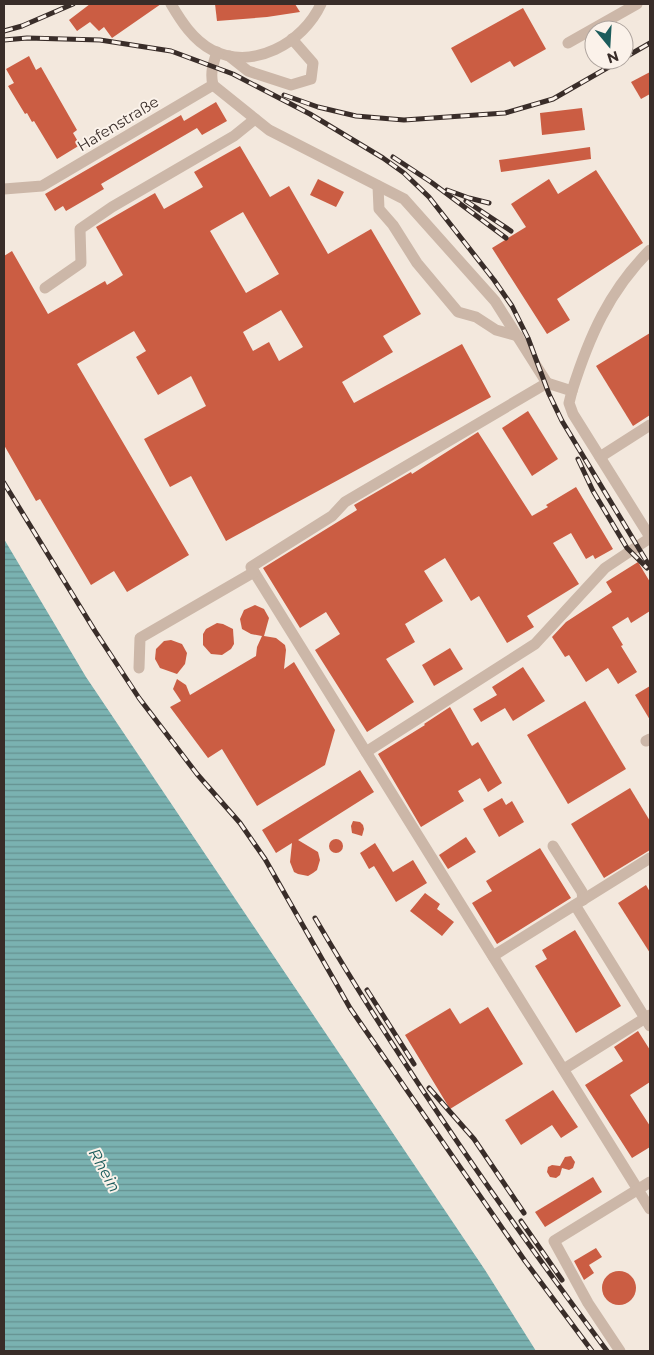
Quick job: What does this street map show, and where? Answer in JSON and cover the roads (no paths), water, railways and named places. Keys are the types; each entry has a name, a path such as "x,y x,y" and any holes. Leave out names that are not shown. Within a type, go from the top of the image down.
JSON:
{"street":[{"path":"171,4 191,33 199,41 248,71 291,85 311,79 313,63 292,39"},
{"path":"222,54 240,57 261,55 277,49 292,39 308,24 321,4"},
{"path":"568,43 619,8 637,4"},
{"path":"222,54 212,66 211,76 213,85 269,130 404,199 495,301 547,383 572,391"},
{"name":"Hafenstraße","path":"4,189 42,186 213,85"},
{"path":"45,288 81,262 80,228 112,207 234,136 255,119"},
{"path":"378,186 379,209 393,225 417,263 458,312 476,317 496,330 518,336"},
{"path":"366,752 535,644 604,568 650,537 573,414 570,403 585,351 605,308 632,269 650,250"},
{"path":"547,383 345,502 332,516 250,567 650,1209"},
{"path":"600,457 650,425"},
{"path":"139,668 140,638 254,572"},
{"path":"553,846 582,892 579,902 649,1020 564,1069"},
{"path":"493,956 650,858"},
{"path":"620,1351 588,1303 554,1241 650,1182"}],"water":[{"name":"Rhein","path":"4,539 86,677 485,1270 536,1351 4,1351"}],"railway":[{"path":"4,31 22,26 73,4"},
{"path":"4,40 27,38 100,40 171,51 233,74 310,114 383,158 404,173 429,197 512,306 528,338 549,394 562,421 650,567"},
{"path":"634,52 650,43"},
{"path":"284,95 318,107 356,116 404,120 505,113 553,99 604,70"},
{"path":"393,157 431,182 506,238"},
{"path":"447,190 489,203"},
{"path":"466,201 511,231"},
{"path":"578,459 593,491 627,548 647,568"},
{"path":"4,483 95,631 139,698 197,774 240,823 265,859 350,1008 525,1261 592,1351"},
{"path":"315,918 383,1029 455,1139 607,1351"},
{"path":"367,990 414,1064"},
{"path":"429,1088 474,1139 524,1213"},
{"path":"521,1221 562,1280"}]}
